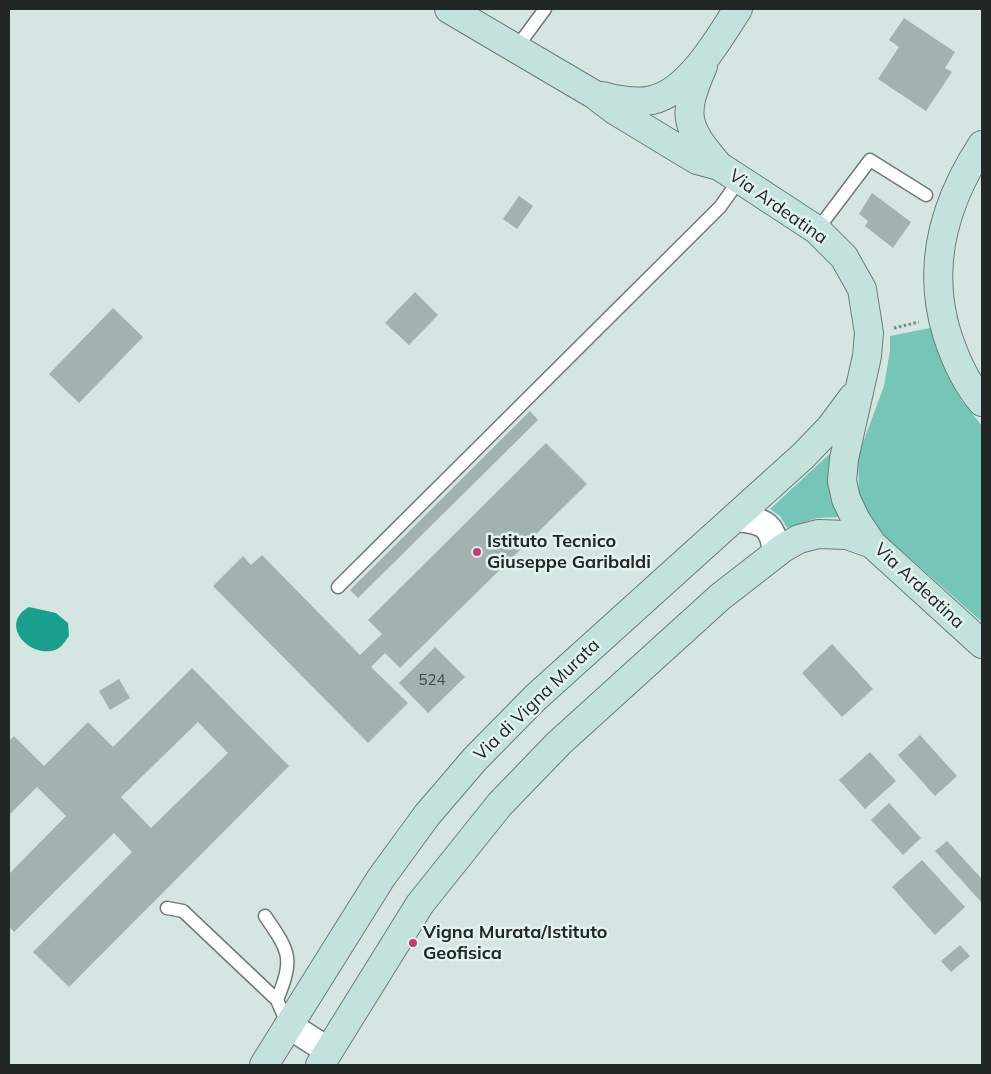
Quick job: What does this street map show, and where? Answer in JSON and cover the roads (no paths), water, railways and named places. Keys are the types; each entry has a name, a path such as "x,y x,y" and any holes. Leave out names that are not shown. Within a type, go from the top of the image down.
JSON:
{"main road":[{"name":"Via Ardeatina","path":"449,9 517,47 596,95 616,111 698,160 729,172 817,230 836,248 857,278 865,300 869,333 862,380 844,459 842,480 850,510 872,544 982,644"},
{"path":"596,95 627,101 654,100 669,93 681,83 710,51 738,9"},
{"path":"710,51 690,98 688,117 698,142 729,172"},
{"path":"982,145 959,185 945,220 939,245 937,287 942,317 953,353 964,377 982,402"},
{"name":"Via di Vigna Murata","path":"264,1065 381,878 427,815 475,759 535,698 734,518 830,428 848,405 862,380"},
{"path":"325,1058 420,904 500,804 559,743 720,597 784,548 812,535 832,534 847,535 872,544"}],"street":[{"path":"734,518 760,522 768,527 784,548"},
{"path":"288,1025 325,1058"}],"lane":[{"path":"517,47 545,9"},
{"path":"817,230 870,160 926,196"},
{"path":"338,587 720,207 729,172"},
{"path":"167,908 183,911 277,1000 288,1025"},
{"path":"264,916 283,943 288,956 288,971 277,1000"}],"place":[{"name":"Istituto Tecnico Giuseppe Garibaldi","path":"477,552"},
{"name":"Vigna Murata/Istituto Geofisica","path":"413,943"}]}
